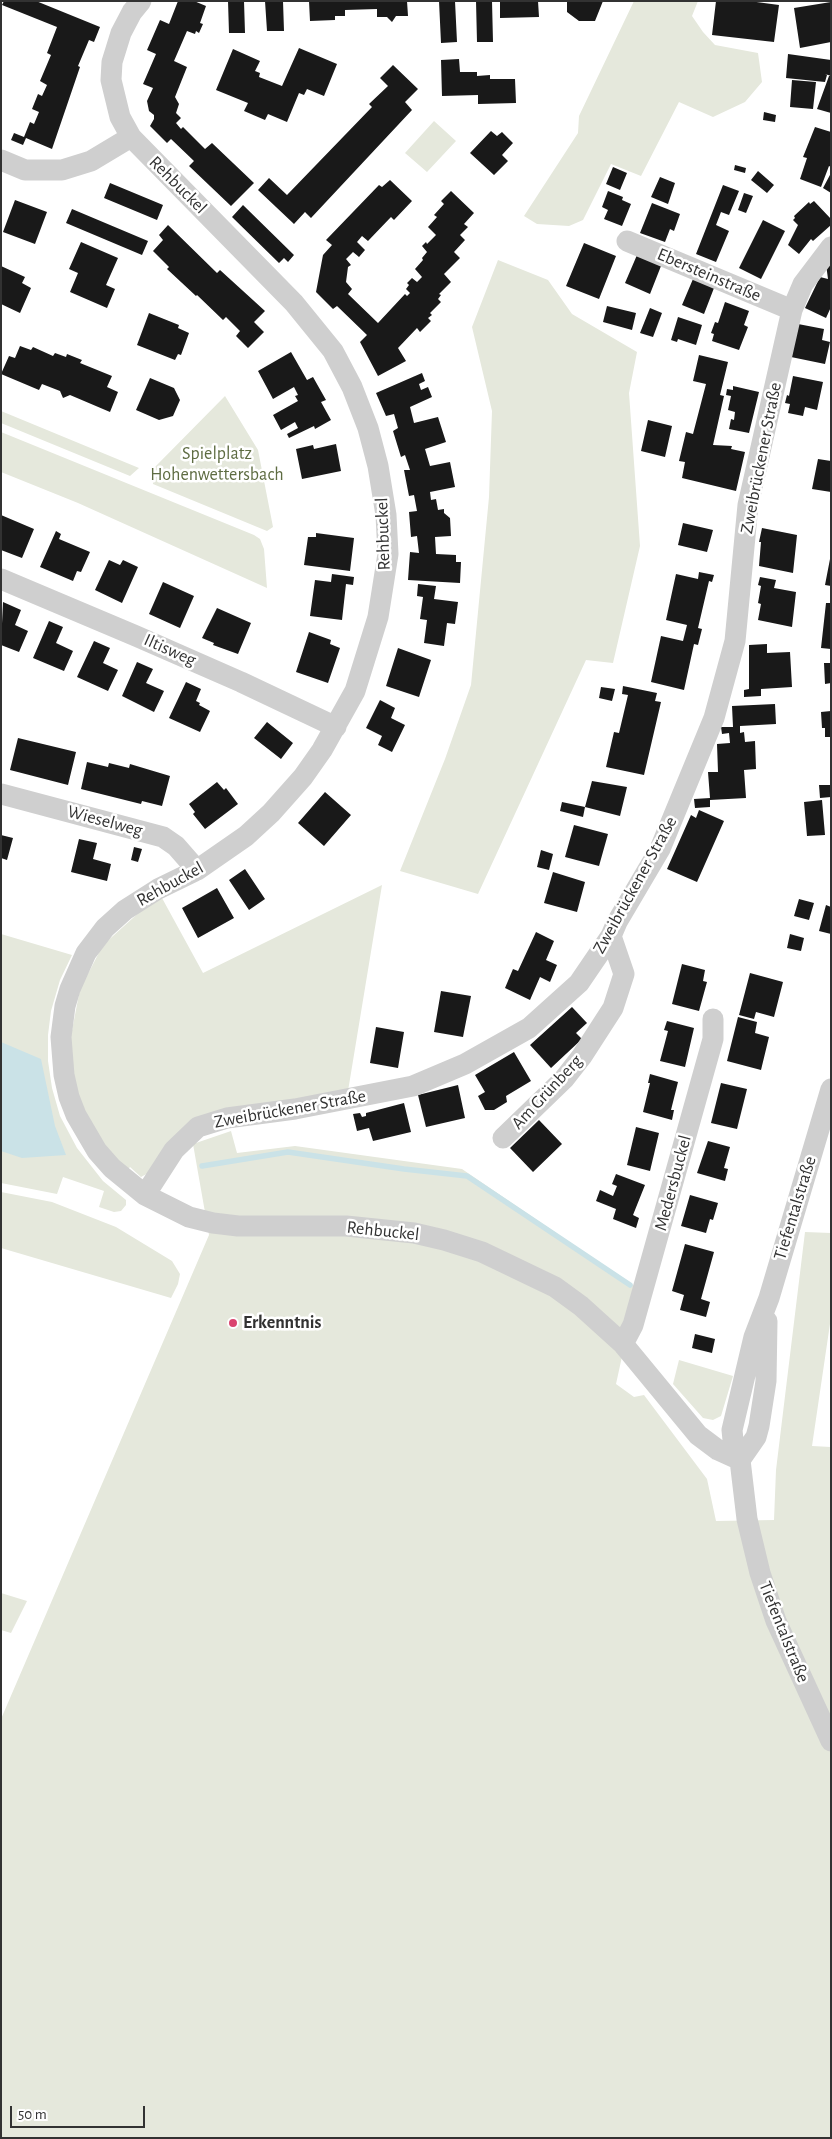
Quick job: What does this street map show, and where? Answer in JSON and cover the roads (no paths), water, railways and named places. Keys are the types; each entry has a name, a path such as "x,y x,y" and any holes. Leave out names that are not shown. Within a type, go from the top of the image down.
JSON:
{"street":[{"name":"Rehbuckel","path":"141,1 132,12 121,33 112,62 111,80 120,118 131,137 303,312 333,351 352,387 368,428 378,466 386,515 388,554 378,617 355,691 336,727 303,777 271,813 246,836 197,870 140,899 105,928 82,962 65,1006 61,1037 62,1057 69,1097 76,1116 97,1151 112,1168 145,1195 189,1217 213,1223 238,1226 302,1225 376,1228 414,1233 482,1252 555,1287 581,1306 623,1344 698,1435 718,1450 740,1460"},
{"path":"1,160 25,170 62,170 91,161 131,137"},
{"name":"Ebersteinstraße","path":"627,241 792,310"},
{"name":"Zweibrückener Straße","path":"145,1195 174,1150 198,1127 227,1118 295,1109 413,1086 465,1064 529,1028 579,983 611,936 617,922 660,848 714,718 735,641 748,505 792,310 803,284 831,247"},
{"name":"Iltisweg","path":"1,580 180,655 336,727"},
{"name":"Wieselweg","path":"1,794 163,837 176,846 197,870"},
{"name":"Am Grünberg","path":"503,1138 564,1079 582,1056 613,1008 624,974 611,936"},
{"name":"Medersbuckel","path":"623,1344 633,1325 712,1039 713,1019"},
{"name":"Tiefentalstraße","path":"831,1089 769,1298 766,1381 759,1426 756,1437 740,1460 747,1519 760,1573 776,1621 831,1741"}],"water":[{"path":"1,1042 41,1059 55,1126 66,1155 22,1158 1,1151"}],"waterway":[{"path":"202,1166 288,1152 467,1176 630,1285"}],"place":[{"name":"Erkenntnis","path":"233,1323"}],"park label":[{"name":"Spielplatz Hohenwettersbach","path":"217,464"}]}
